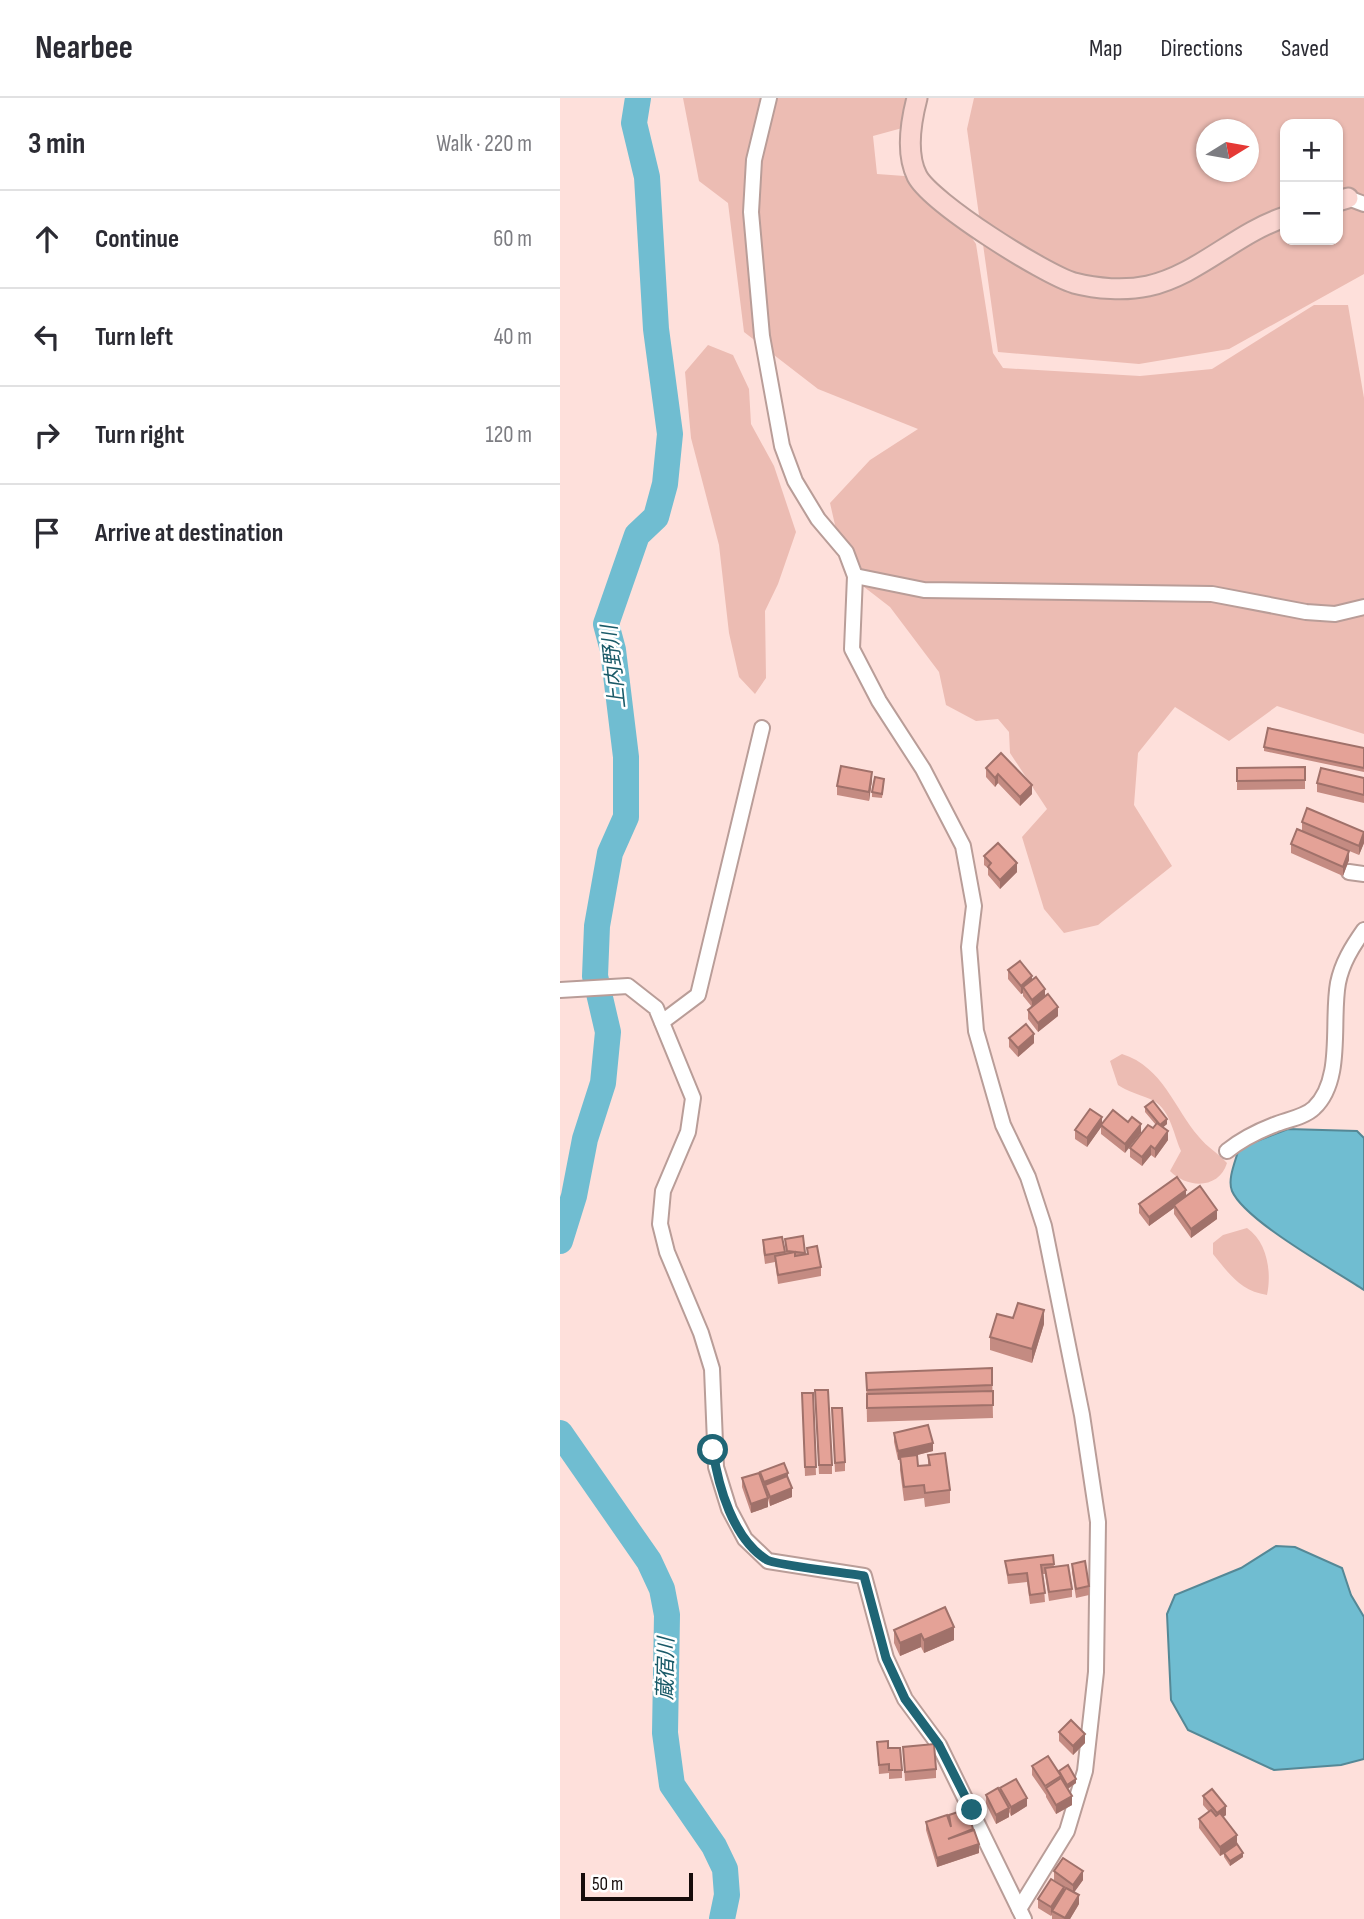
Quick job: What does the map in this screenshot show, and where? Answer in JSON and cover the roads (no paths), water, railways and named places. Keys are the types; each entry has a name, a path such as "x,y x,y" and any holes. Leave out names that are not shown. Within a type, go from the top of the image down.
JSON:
{"street":[{"path":"769,98 754,160 751,212 762,335 780,434 795,481 818,519 846,552 855,576 852,649 879,701 923,769 963,846 974,906 969,947 976,1031 1003,1125 1028,1177 1044,1226 1082,1415 1098,1522 1096,1672 1085,1771 1067,1831 1021,1914"},
{"path":"917,98 910,149 917,177 944,205 1044,270 1074,283 1126,289 1149,286 1178,276 1223,248 1280,220"},
{"path":"855,576 924,590 1212,594 1306,612 1335,614 1364,607"},
{"path":"662,1022 698,995 762,728"},
{"path":"1349,872 1364,874"},
{"path":"1227,1151 1244,1138 1312,1111 1320,1100 1328,1086 1332,1064 1339,981 1346,958 1364,930"},
{"path":"560,990 628,986 656,1008 693,1098 694,1110 688,1132 663,1191 660,1224 667,1252 701,1332 712,1369 713,1450 729,1509 745,1539 768,1561 864,1576 886,1658 905,1699 939,1745 1021,1914"}],"water":[{"path":"1288,1129 1357,1131 1364,1138 1364,1290 1272,1230 1240,1203 1232,1191 1231,1175 1239,1148"},
{"path":"1276,1546 1295,1547 1342,1568 1351,1595 1364,1617 1364,1759 1341,1765 1274,1770 1188,1730 1171,1700 1167,1614 1175,1595 1241,1568"}],"waterway":[{"name":"上内野川","path":"560,1241 574,1196 585,1139 603,1083 608,1032 595,976 597,926 610,853 626,817 626,757 613,650 606,624 637,535 656,517 665,484 670,434 656,329 647,177 634,123 638,98"},
{"name":"蔵宿川","path":"560,1433 649,1561 662,1589 667,1615 665,1733 672,1785 714,1846 725,1869 727,1895 722,1919"}]}
